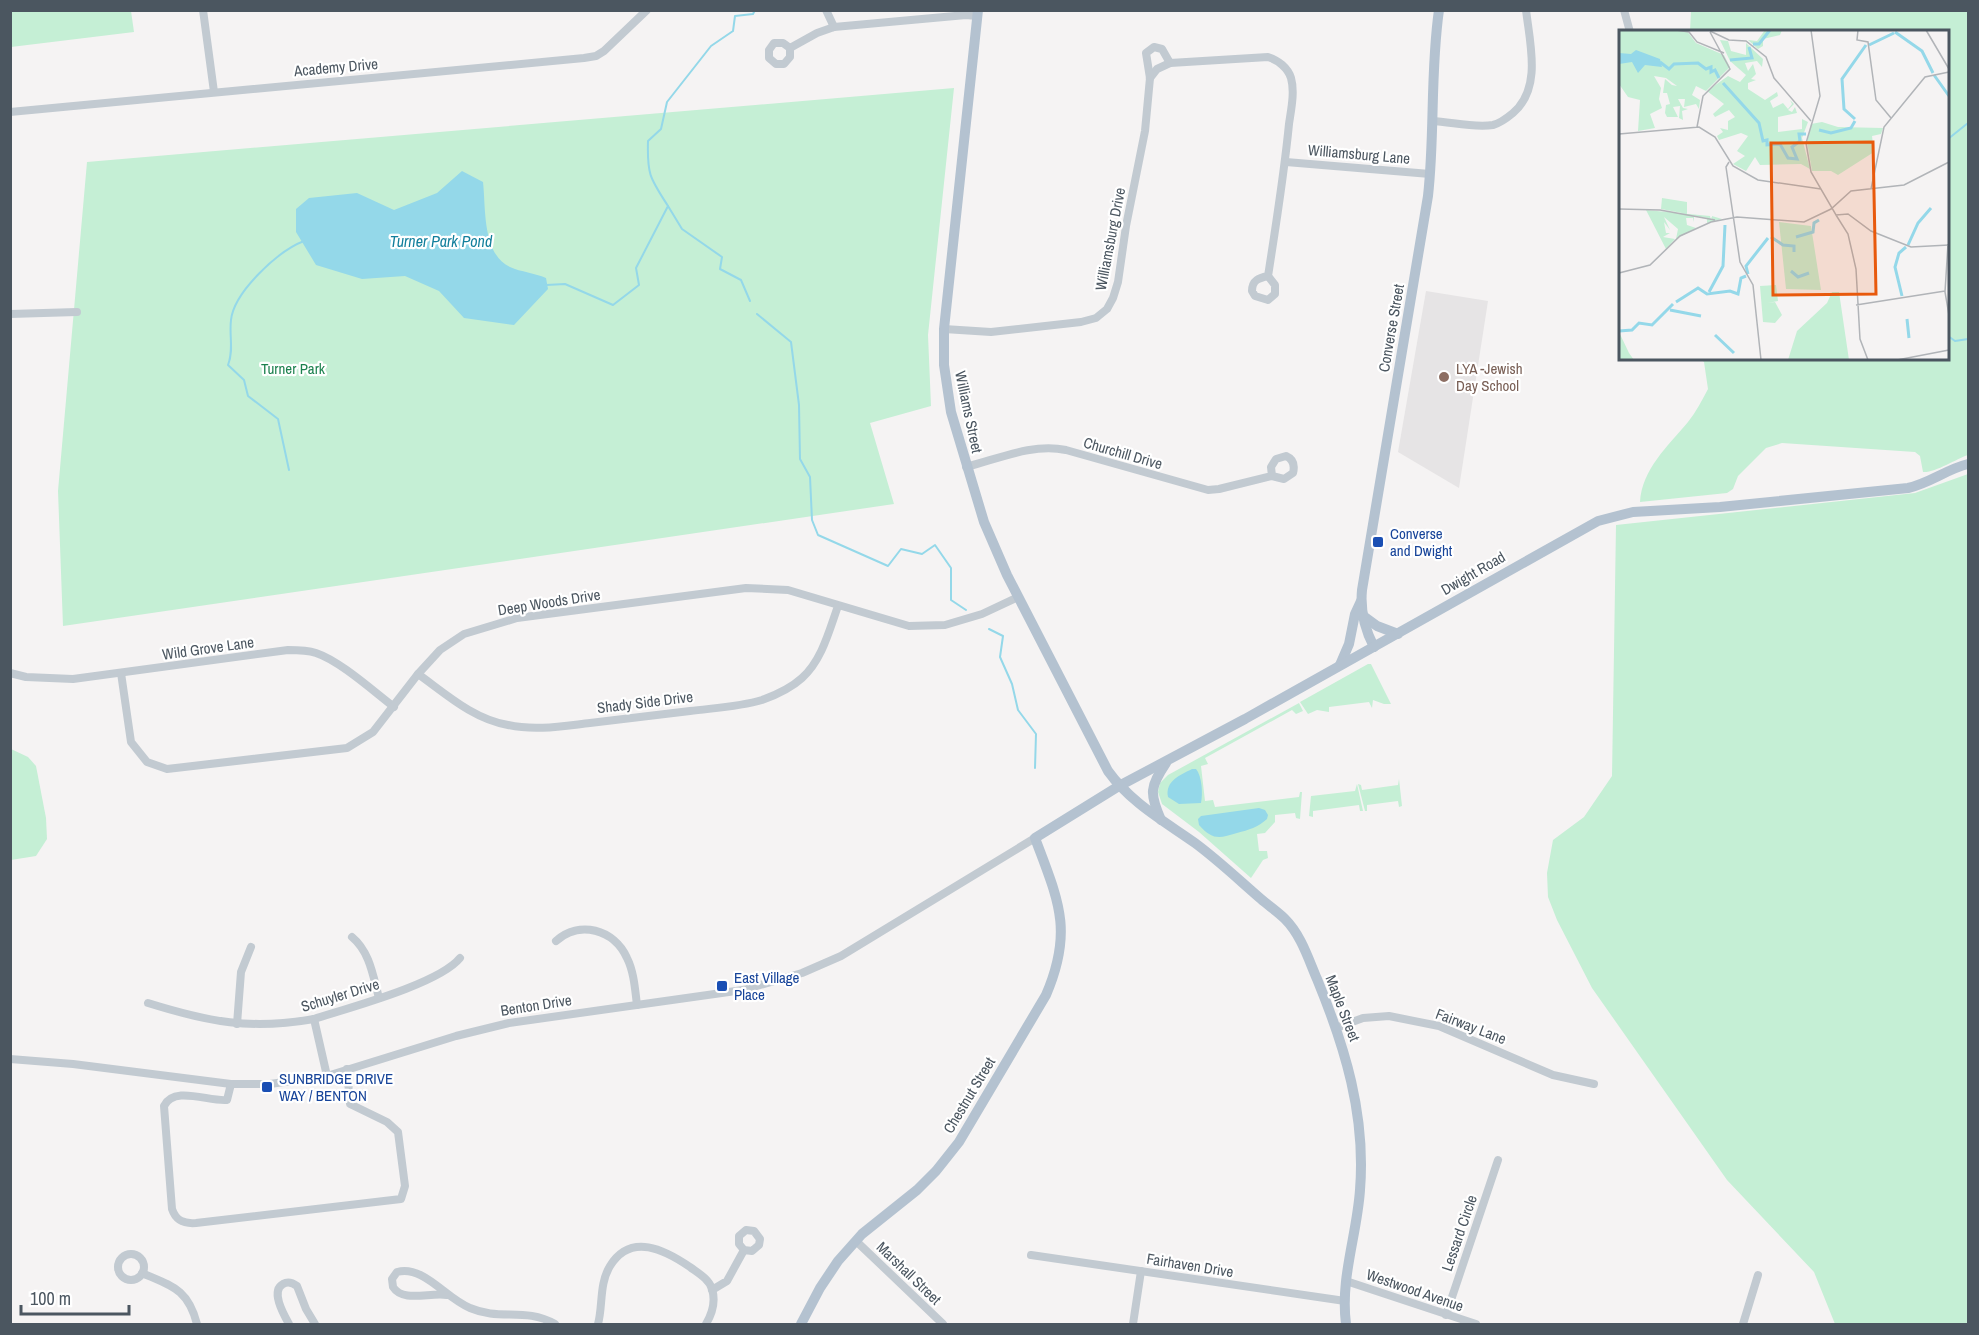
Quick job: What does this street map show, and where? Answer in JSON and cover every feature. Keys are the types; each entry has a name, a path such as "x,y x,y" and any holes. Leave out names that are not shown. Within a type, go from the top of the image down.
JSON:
{"main road":[{"name":"Converse Street","path":"1374,647 1366,631 1361,600 1423,232 1430,174 1432,68 1439,10"},
{"name":"Williams Street","path":"978,13 944,328 944,365 949,400 966,467 993,545 1064,689 1108,771 1119,786"},
{"name":"Dwight Road","path":"1035,838 1119,786 1398,634 1575,533 1608,517 1633,512 1720,507 1908,488 1968,464"},
{"path":"1339,666 1349,644 1355,614 1361,600"},
{"path":"1362,615 1377,626 1398,634"},
{"path":"1161,820 1153,801 1152,789 1169,760"},
{"name":"Maple Street","path":"1119,786 1161,820 1217,860 1293,928 1310,963 1336,1028 1354,1091 1361,1134 1360,1190 1344,1301 1346,1324"},
{"name":"Chestnut Street","path":"801,1324 832,1270 856,1241 917,1190 959,1142 1033,1019 1049,987 1056,971 1062,932 1058,903 1035,838"}],"street":[{"path":"203,10 214,92"},
{"name":"Academy Drive","path":"10,112 592,57 604,51 647,10"},
{"path":"826,10 834,27"},
{"path":"1432,121 1493,124 1503,121 1519,108 1526,97 1531,78 1526,10"},
{"path":"1624,10 1629,30"},
{"path":"790,48 834,27 978,13"},
{"name":"Williamsburg Drive","path":"944,328 991,332 1081,322 1096,318 1107,309 1118,282 1126,226 1145,131 1150,78 1145,56 1150,48 1156,46 1161,48 1170,63"},
{"path":"1150,78 1157,69 1170,63 1259,57 1273,58 1290,75 1292,87 1286,162 1268,276"},
{"name":"Williamsburg Lane","path":"1286,162 1430,174"},
{"path":"10,315 76,312"},
{"name":"Churchill Drive","path":"966,467 1029,450 1046,448 1065,450 1203,489 1219,489 1272,476"},
{"name":"Deep Woods Drive","path":"121,674 131,742 147,762 167,769 347,748 373,732 418,674 440,650 464,634 517,618 747,588 788,590 909,626 945,625 982,614 1018,597"},
{"name":"Shady Side Drive","path":"418,674 481,716 501,724 524,728 556,727 646,717 752,702 772,696 791,686 810,670 822,650 838,606"},
{"name":"Wild Grove Lane","path":"10,674 64,679 121,674 288,650 304,651 333,661 394,707"},
{"name":"Benton Drive","path":"10,1059 73,1064 231,1084 270,1084 327,1076 489,1027 538,1018 743,990 785,978 857,947 1035,838"},
{"path":"556,941 565,934 581,929 598,931 610,938 623,950 628,960 637,1005"},
{"path":"352,937 361,944 368,959 379,998"},
{"path":"237,1024 240,972 251,947"},
{"name":"Schuyler Drive","path":"148,1004 199,1018 237,1024 264,1025 314,1019 379,998 433,977 452,967 460,958"},
{"name":"Fairway Lane","path":"1336,1028 1363,1018 1389,1016 1439,1026 1553,1075 1594,1084"},
{"path":"314,1019 327,1076"},
{"path":"231,1084 227,1100 184,1096 173,1098 164,1105 172,1209 176,1218 184,1222 196,1223 401,1199 405,1186 398,1132 387,1122 350,1104 347,1069"},
{"name":"Lessard Circle","path":"1446,1315 1498,1160"},
{"name":"Marshall Street","path":"856,1241 943,1324"},
{"path":"598,1324 606,1273 617,1258 630,1249 642,1247 670,1254 705,1278 712,1290 713,1310 706,1324"},
{"path":"712,1290 727,1281 744,1250"},
{"name":"Fairhaven Drive","path":"1031,1255 1344,1301"},
{"path":"1132,1324 1141,1271"},
{"path":"447,1295 435,1293 409,1296 400,1294 393,1287 392,1279 397,1272 412,1272 430,1280 447,1295 476,1311 492,1314 533,1315 555,1324"},
{"path":"142,1273 177,1290 189,1302 197,1324"},
{"path":"1743,1324 1758,1275"},
{"name":"Westwood Avenue","path":"1346,1281 1476,1324"},
{"path":"289,1324 278,1296 282,1284 287,1282 297,1286 315,1324"}],"shaded area":[{"name":"LYA -Jewish Day School","path":"1426,291 1488,301 1459,488 1398,452"}],"green space":[{"path":"10,11 131,11 134,32 11,47"},
{"path":"1691,11 1968,11 1968,455 1939,468 1923,472 1920,456 1915,452 1782,443 1766,448 1738,476 1733,489 1727,493 1640,502 1646,479 1657,459 1691,418 1708,389 1702,360 1949,360 1949,30 1690,30"},
{"name":"Turner Park","path":"954,88 928,335 931,406 870,423 894,504 63,626 58,491 87,162"},
{"path":"1968,474 1968,1323 1835,1324 1814,1272 1727,1180 1592,988 1557,920 1548,897 1547,873 1553,840 1584,817 1612,776 1616,525 1915,493"},
{"path":"1371,664 1391,704 1373,700 1372,708 1369,702 1329,707 1329,712 1317,710 1308,714 1300,702"},
{"path":"1299,703 1303,711 1296,714 1292,710 1205,758 1208,764 1201,766 1205,801 1213,800 1215,807 1299,797 1302,792 1300,819 1296,818 1295,813 1275,815 1275,822 1265,833 1257,834 1259,851 1267,851 1268,858 1263,860 1251,878 1199,832 1162,804 1158,792 1160,783 1168,775"},
{"path":"11,749 28,757 36,766 46,818 47,839 36,856 11,860"},
{"path":"1399,779 1402,806 1399,807 1398,801 1367,805 1367,811 1365,811 1358,784 1361,785 1362,790 1398,785"},
{"path":"1357,784 1363,811 1360,811 1359,805 1313,811 1313,817 1309,816 1311,796 1355,791"}],"water":[{"name":"Turner Park Pond","path":"462,171 483,182 487,229 494,252 501,261 514,269 546,278 548,289 514,325 464,318 439,291 405,276 362,279 316,265 296,232 296,209 309,198 357,193 394,210 437,193"},
{"path":"1196,769 1200,776 1201,803 1179,804 1168,797 1169,787 1174,779"},
{"path":"1259,808 1265,810 1268,815 1267,819 1241,832 1217,837 1208,834 1199,825 1198,819 1201,816"}],"waterway":[{"path":"546,285 565,284 613,305 639,285 636,268 668,206 651,176 648,141 661,129 667,102 711,46 733,31 735,16 753,14 755,10"},
{"path":"1949,138 1968,123"},
{"path":"668,206 682,229 722,257 720,269 741,280 750,301"},
{"path":"289,470 278,419 248,396 244,380 228,365 231,354 231,320 240,297 270,263 304,241"},
{"path":"757,314 791,342 799,405 800,459 810,477 812,520 818,535 888,566 901,549 922,554 935,545 951,568 951,600 966,610"},
{"path":"1949,337 1955,341 1968,339"},
{"path":"989,629 1003,636 1000,657 1012,684 1018,710 1036,734 1035,768"}],"place":[{"name":"LYA -Jewish Day School","path":"1444,377"},
{"name":"Converse and Dwight","path":"1378,542"},
{"name":"East Village Place","path":"722,986"},
{"name":"SUNBRIDGE DRIVE WAY / BENTON","path":"267,1087"}]}
